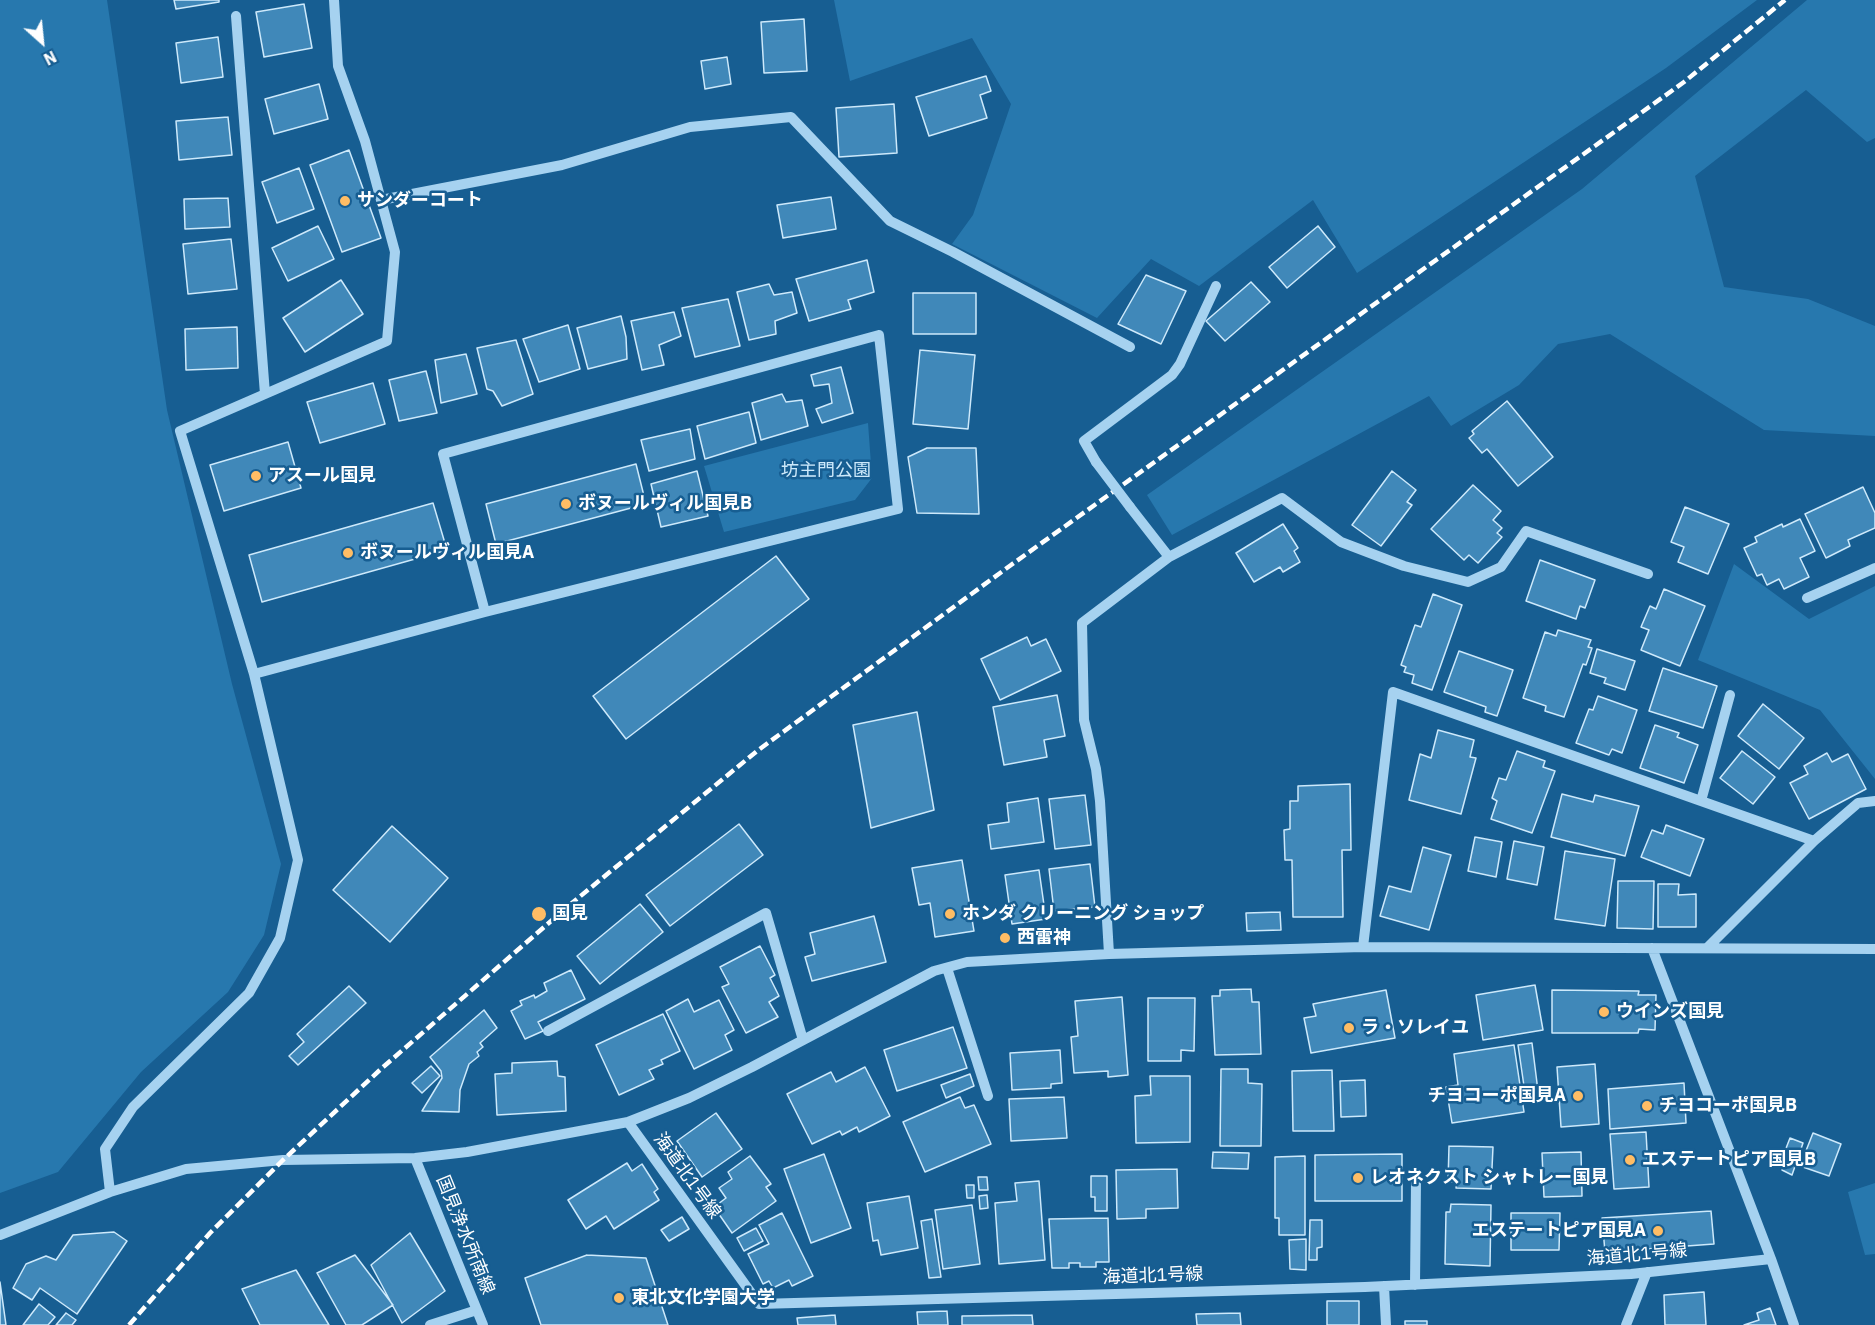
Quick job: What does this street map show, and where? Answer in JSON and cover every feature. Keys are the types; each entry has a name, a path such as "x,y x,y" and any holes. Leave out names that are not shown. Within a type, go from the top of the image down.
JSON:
{"street":[{"path":"111,1192 105,1149 133,1107 249,993 280,938 298,860 254,674 180,431 387,341 395,252 365,141 338,66 334,0"},
{"path":"236,16 265,394"},
{"path":"381,200 562,165 690,127 791,117 890,221 1130,346"},
{"path":"1170,557 1096,462 1084,441 1172,375 1180,364 1216,286"},
{"path":"254,674 485,612 898,509 879,335 443,454 485,612"},
{"path":"1109,954 1100,801 1096,769 1084,720 1082,623 1170,557 1282,498 1341,542 1404,566 1468,582 1502,567 1526,531 1648,574"},
{"path":"1807,598 1875,568"},
{"path":"1363,947 1393,692 1814,841"},
{"path":"1701,801 1730,695"},
{"path":"1707,948 1814,841 1858,803 1875,801"},
{"path":"548,1031 766,913 803,1040"},
{"path":"0,1235 111,1192 186,1169 283,1160 415,1158 466,1152 628,1122 689,1098 934,971 967,962 1109,954 1363,947 1875,949"},
{"path":"1652,948 1794,1325"},
{"path":"946,968 988,1096"},
{"name":"海道北1号線","path":"628,1122 759,1304 1415,1285 1647,1272 1771,1259"},
{"name":"国見浄水所南線","path":"415,1158 483,1325"},
{"path":"1415,1285 1416,1182"},
{"path":"1626,1325 1647,1272"},
{"path":"1384,1286 1386,1325"},
{"path":"430,1325 477,1310"}],"green space":[{"path":"0,0 107,0 167,410 232,684 281,864 264,935 228,992 141,1072 58,1172 0,1193"},
{"path":"834,0 1757,0 1666,68 1357,273 1313,200 1199,286 1151,259 1097,318 952,244 973,215 1011,104 972,38 850,81"},
{"path":"1807,0 1875,0 1875,138 1867,142 1806,90 1695,176 1724,287 1808,299 1875,326 1875,436 1764,430 1610,334 1558,344 1519,385 1451,426 1429,396 1172,535 1147,495 1582,189"},
{"name":"坊主門公園","path":"868,423 872,478 855,500 724,532 704,466"},
{"path":"1734,564 1809,619 1875,586 1875,779 1820,710 1698,660"},
{"path":"1875,1183 1875,1254 1865,1255 1848,1192"}],"building":[{"path":"174,0 219,0 219,2 176,9"},
{"path":"304,4 312,48 264,57 256,12"},
{"path":"804,19 807,71 764,73 761,22"},
{"path":"218,37 223,77 181,83 176,43"},
{"path":"727,57 731,84 705,89 701,61"},
{"path":"986,76 991,91 980,95 987,118 929,136 916,97"},
{"path":"319,84 328,119 274,134 265,99"},
{"path":"894,104 897,153 839,157 836,108"},
{"path":"228,117 232,155 179,160 176,121"},
{"name":"サンダーコート","path":"349,150 381,238 342,252 310,165"},
{"path":"299,168 314,209 277,223 262,182"},
{"path":"831,197 836,229 783,238 777,205"},
{"path":"228,198 230,227 185,229 184,199"},
{"path":"318,226 334,259 288,281 272,248"},
{"path":"1318,226 1335,247 1287,288 1269,267"},
{"path":"231,239 237,289 188,294 183,244"},
{"path":"867,260 874,292 848,300 851,309 809,321 796,279"},
{"path":"1146,275 1186,291 1161,344 1118,324"},
{"path":"341,280 363,314 305,352 283,318"},
{"path":"1251,282 1270,302 1225,341 1206,321"},
{"path":"769,284 774,295 792,292 797,313 775,321 776,334 749,340 737,292"},
{"path":"913,293 976,293 976,334 913,334"},
{"path":"728,299 740,346 695,357 682,308"},
{"path":"674,312 681,336 659,345 664,365 642,370 631,321"},
{"path":"621,316 626,337 627,359 588,369 577,328"},
{"path":"568,325 580,369 539,382 523,339"},
{"path":"237,327 238,368 186,370 185,329"},
{"path":"516,340 533,394 502,406 493,391 487,389 477,348"},
{"path":"920,350 975,355 968,429 913,424"},
{"path":"466,354 477,394 441,403 435,360"},
{"path":"841,367 853,413 822,423 816,409 832,403 829,384 814,386 811,375"},
{"path":"426,371 437,413 399,421 389,380"},
{"path":"373,383 385,424 320,443 307,402"},
{"path":"782,394 786,402 802,400 808,426 761,440 752,403"},
{"path":"1507,401 1553,457 1518,486 1487,449 1482,453 1469,438 1474,434 1472,431"},
{"path":"749,412 756,443 705,459 697,426"},
{"path":"690,429 695,459 649,471 641,440"},
{"name":"アスール国見","path":"288,442 301,488 224,511 210,465"},
{"path":"927,448 976,448 979,514 917,513 908,457"},
{"name":"ボヌールヴィル国見B","path":"636,464 646,504 496,544 486,504"},
{"path":"697,471 708,516 661,527 651,484"},
{"path":"1392,471 1416,490 1407,502 1412,505 1381,546 1352,525"},
{"path":"1473,485 1501,511 1493,520 1502,528 1497,533 1502,537 1478,563 1469,555 1464,560 1431,529"},
{"path":"1863,487 1875,513 1875,528 1848,540 1850,546 1826,558 1805,514"},
{"name":"ボヌールヴィル国見A","path":"433,503 447,550 262,602 249,555"},
{"path":"1685,507 1729,524 1708,574 1678,562 1684,547 1671,542"},
{"path":"1800,519 1815,551 1800,558 1809,577 1784,589 1779,579 1767,585 1762,574 1757,576 1744,548 1757,542 1755,537 1782,524 1783,527"},
{"path":"1283,524 1298,548 1294,551 1300,562 1283,572 1280,567 1254,582 1236,553"},
{"path":"776,556 809,599 626,739 593,696"},
{"path":"1540,560 1595,580 1585,608 1580,606 1576,619 1526,601"},
{"path":"1664,589 1705,606 1680,666 1641,650 1649,630 1641,627 1650,606 1656,609"},
{"path":"1433,594 1462,605 1432,690 1412,683 1414,675 1404,672 1406,667 1401,665 1415,625 1421,627"},
{"path":"1558,630 1591,640 1588,647 1592,648 1586,665 1583,664 1564,717 1545,711 1546,706 1523,698 1545,632 1556,636"},
{"path":"1027,637 1031,646 1046,639 1061,671 1000,700 981,659"},
{"path":"1597,649 1635,661 1625,690 1604,683 1606,678 1590,673"},
{"path":"1459,651 1513,670 1497,716 1485,712 1486,707 1444,692"},
{"path":"1663,668 1717,686 1703,728 1649,711"},
{"path":"1057,695 1065,736 1044,740 1047,757 1004,765 993,707"},
{"path":"1598,696 1637,710 1622,753 1612,749 1609,755 1576,743 1589,709 1593,710"},
{"path":"1763,704 1804,738 1779,769 1738,736"},
{"path":"917,712 934,810 871,828 853,725"},
{"path":"1655,725 1679,733 1677,737 1698,745 1684,783 1640,768"},
{"path":"1438,730 1474,740 1470,757 1476,758 1461,814 1409,800 1420,754 1431,758"},
{"path":"1517,751 1545,761 1543,767 1555,771 1532,833 1491,819 1497,801 1492,798 1499,778 1506,780"},
{"path":"1742,751 1775,777 1753,804 1720,778"},
{"path":"1827,753 1832,762 1848,754 1866,789 1809,819 1790,783 1808,774 1804,766"},
{"path":"1350,784 1351,850 1342,850 1343,917 1293,917 1292,860 1285,860 1284,830 1290,829 1290,801 1298,801 1298,786"},
{"path":"1562,794 1593,802 1595,795 1639,806 1625,856 1551,837"},
{"path":"1085,795 1091,845 1055,849 1049,799"},
{"path":"1038,798 1044,842 991,849 988,825 1009,822 1007,803"},
{"path":"739,824 763,855 670,926 646,895"},
{"path":"1666,825 1704,839 1690,876 1641,857 1652,830 1663,834"},
{"path":"392,826 448,878 390,942 333,890"},
{"path":"1475,837 1502,842 1496,877 1468,871"},
{"path":"1514,841 1544,847 1537,885 1507,879"},
{"path":"1423,847 1451,855 1429,930 1380,916 1389,886 1411,892"},
{"path":"1565,851 1615,859 1605,926 1555,919"},
{"path":"962,860 974,931 935,937 930,903 919,905 912,868"},
{"path":"1090,864 1095,907 1054,911 1049,869"},
{"path":"1039,870 1046,919 1012,924 1005,875"},
{"path":"1618,881 1654,881 1653,929 1617,928"},
{"path":"1658,884 1679,884 1678,895 1696,894 1696,927 1658,927"},
{"path":"640,904 663,932 600,984 577,956"},
{"path":"1280,912 1281,930 1247,931 1246,913"},
{"path":"874,916 886,962 812,981 805,957 815,954 810,933"},
{"path":"760,946 775,975 770,978 779,996 769,1002 778,1017 746,1033 722,987 729,984 720,967"},
{"path":"571,970 585,999 538,1022 543,1031 525,1039 511,1011 522,1005 520,1001 534,995 535,998 547,991 544,983"},
{"path":"1535,985 1543,1030 1483,1040 1476,995"},
{"path":"349,986 366,1003 298,1065 289,1056 304,1042 297,1034"},
{"path":"1251,989 1252,1002 1259,1002 1261,1054 1215,1055 1212,996 1220,996 1220,990"},
{"name":"ラ・ソレイユ","path":"1386,990 1395,1038 1311,1053 1304,1018 1316,1016 1313,1004"},
{"name":"ウインズ国見","path":"1552,990 1639,991 1638,995 1656,995 1655,1030 1639,1029 1638,1033 1552,1033"},
{"path":"1122,997 1128,1075 1108,1077 1108,1071 1074,1073 1071,1037 1078,1036 1075,1001"},
{"path":"1148,998 1195,998 1194,1051 1181,1050 1181,1061 1148,1061"},
{"path":"688,999 694,1012 719,1000 734,1030 725,1035 732,1050 694,1069 666,1011"},
{"path":"484,1010 497,1028 480,1043 483,1047 477,1052 479,1056 469,1064 460,1090 459,1112 422,1111 442,1078 441,1071 430,1057"},
{"path":"663,1014 680,1051 661,1060 663,1064 649,1070 654,1079 619,1095 596,1045"},
{"path":"953,1027 967,1068 897,1091 884,1050"},
{"path":"1532,1043 1538,1091 1525,1093 1518,1045"},
{"path":"1514,1045 1524,1112 1452,1123 1446,1087 1458,1085 1454,1054"},
{"path":"1060,1050 1062,1083 1051,1084 1051,1088 1012,1090 1010,1053"},
{"path":"557,1061 558,1076 565,1077 566,1111 497,1115 495,1074 512,1073 512,1063"},
{"name":"チヨコーポ国見A","path":"1595,1064 1599,1124 1561,1127 1557,1067"},
{"path":"431,1066 440,1076 422,1093 412,1083"},
{"path":"865,1067 890,1116 859,1132 857,1127 842,1135 840,1131 812,1144 787,1094 831,1072 836,1082"},
{"path":"1221,1069 1248,1069 1248,1083 1262,1084 1261,1146 1220,1146"},
{"path":"1332,1070 1334,1131 1293,1131 1292,1071"},
{"path":"970,1074 974,1086 946,1098 941,1085"},
{"path":"1150,1076 1190,1076 1190,1142 1136,1143 1135,1096 1151,1095"},
{"path":"1365,1080 1366,1116 1341,1117 1340,1081"},
{"name":"チヨコーポ国見B","path":"1684,1083 1686,1123 1610,1129 1608,1089"},
{"path":"960,1097 965,1108 974,1105 991,1144 925,1172 903,1122"},
{"path":"1064,1097 1067,1138 1011,1141 1009,1099"},
{"path":"716,1113 742,1149 702,1177 677,1141"},
{"name":"エステートピア国見B","path":"1646,1132 1649,1187 1614,1189 1610,1134"},
{"path":"1813,1133 1841,1144 1829,1176 1800,1166"},
{"path":"1790,1138 1803,1143 1792,1175 1782,1170 1787,1158 1783,1156"},
{"path":"1449,1146 1493,1147 1491,1189 1456,1188 1457,1182 1448,1182"},
{"path":"1213,1152 1249,1153 1248,1169 1212,1168"},
{"path":"1581,1152 1582,1196 1544,1197 1542,1153"},
{"path":"824,1154 851,1228 811,1243 784,1169"},
{"name":"レオネクスト シャトレー国見","path":"1402,1154 1402,1201 1315,1201 1315,1155"},
{"path":"750,1156 771,1184 766,1187 776,1201 732,1233 714,1207 726,1198 719,1188 732,1179 728,1172"},
{"path":"1305,1156 1305,1235 1279,1235 1279,1218 1275,1218 1275,1157"},
{"path":"627,1163 632,1171 642,1164 658,1189 654,1192 659,1200 614,1229 606,1216 586,1229 568,1200"},
{"path":"1177,1169 1178,1208 1146,1209 1146,1218 1117,1219 1116,1170"},
{"path":"1091,1176 1107,1176 1107,1211 1095,1211 1095,1197 1091,1197"},
{"path":"978,1177 987,1177 988,1190 979,1190"},
{"path":"1039,1181 1045,1260 999,1264 995,1203 1017,1201 1015,1183"},
{"path":"966,1185 974,1185 974,1198 967,1198"},
{"path":"987,1195 988,1208 980,1209 979,1196"},
{"path":"909,1196 918,1248 881,1255 878,1240 873,1241 867,1203"},
{"path":"1451,1204 1491,1205 1490,1266 1445,1264 1446,1212 1450,1212"},
{"path":"972,1205 980,1264 943,1269 935,1210"},
{"name":"エステートピア国見A","path":"1711,1211 1714,1244 1605,1252 1602,1218"},
{"path":"782,1213 813,1276 792,1286 789,1280 773,1288 769,1281 763,1284 748,1254 769,1244 759,1225"},
{"path":"1511,1213 1560,1213 1559,1250 1511,1250"},
{"path":"682,1217 689,1229 669,1241 661,1230"},
{"path":"1108,1218 1109,1262 1096,1262 1096,1267 1080,1267 1080,1263 1069,1263 1069,1268 1052,1268 1049,1219"},
{"path":"932,1219 941,1277 929,1278 921,1221"},
{"path":"1310,1220 1322,1220 1322,1247 1317,1248 1317,1260 1309,1260"},
{"path":"756,1228 763,1241 744,1251 737,1238"},
{"path":"114,1232 127,1241 77,1314 40,1288 32,1300 13,1288 26,1264 46,1256 56,1260 73,1235"},
{"path":"410,1233 445,1291 402,1323 371,1265"},
{"path":"1306,1239 1306,1270 1290,1269 1289,1240"},
{"path":"355,1255 393,1305 362,1325 346,1325 317,1273"},
{"path":"587,1255 646,1258 668,1325 541,1325 525,1278"},
{"path":"296,1270 329,1325 260,1325 242,1289"},
{"path":"0,1282 6,1325 0,1325"},
{"path":"1704,1292 1706,1325 1665,1325 1664,1295"},
{"path":"1327,1301 1359,1301 1359,1325 1327,1325"},
{"path":"39,1304 55,1317 48,1325 23,1325"},
{"path":"1770,1308 1776,1325 1744,1325 1759,1320 1757,1313"},
{"path":"947,1311 948,1325 918,1325 917,1312"},
{"path":"66,1313 76,1320 72,1325 56,1325"},
{"path":"1240,1313 1241,1325 1197,1325 1196,1314"},
{"path":"835,1315 836,1325 798,1325 797,1318"},
{"path":"1032,1315 1033,1325 962,1325 962,1316"},
{"path":"1405,1321 1427,1321 1427,1325 1405,1325"}],"railway":[{"path":"129,1325 210,1233 283,1160 382,1068 566,908 757,751 1011,565 1684,82 1785,0"}],"place":[{"name":"サンダーコート","path":"345,201"},
{"name":"アスール国見","path":"256,476"},
{"name":"ボヌールヴィル国見B","path":"566,504"},
{"name":"ボヌールヴィル国見A","path":"348,553"},
{"name":"国見","path":"539,914"},
{"name":"ホンダ クリーニング ショップ","path":"950,914"},
{"name":"西雷神","path":"1005,938"},
{"name":"ウインズ国見","path":"1604,1012"},
{"name":"ラ・ソレイユ","path":"1349,1028"},
{"name":"チヨコーポ国見A","path":"1578,1096"},
{"name":"チヨコーポ国見B","path":"1647,1106"},
{"name":"エステートピア国見B","path":"1630,1160"},
{"name":"レオネクスト シャトレー国見","path":"1358,1178"},
{"name":"エステートピア国見A","path":"1658,1231"},
{"name":"東北文化学園大学","path":"619,1298"}]}
